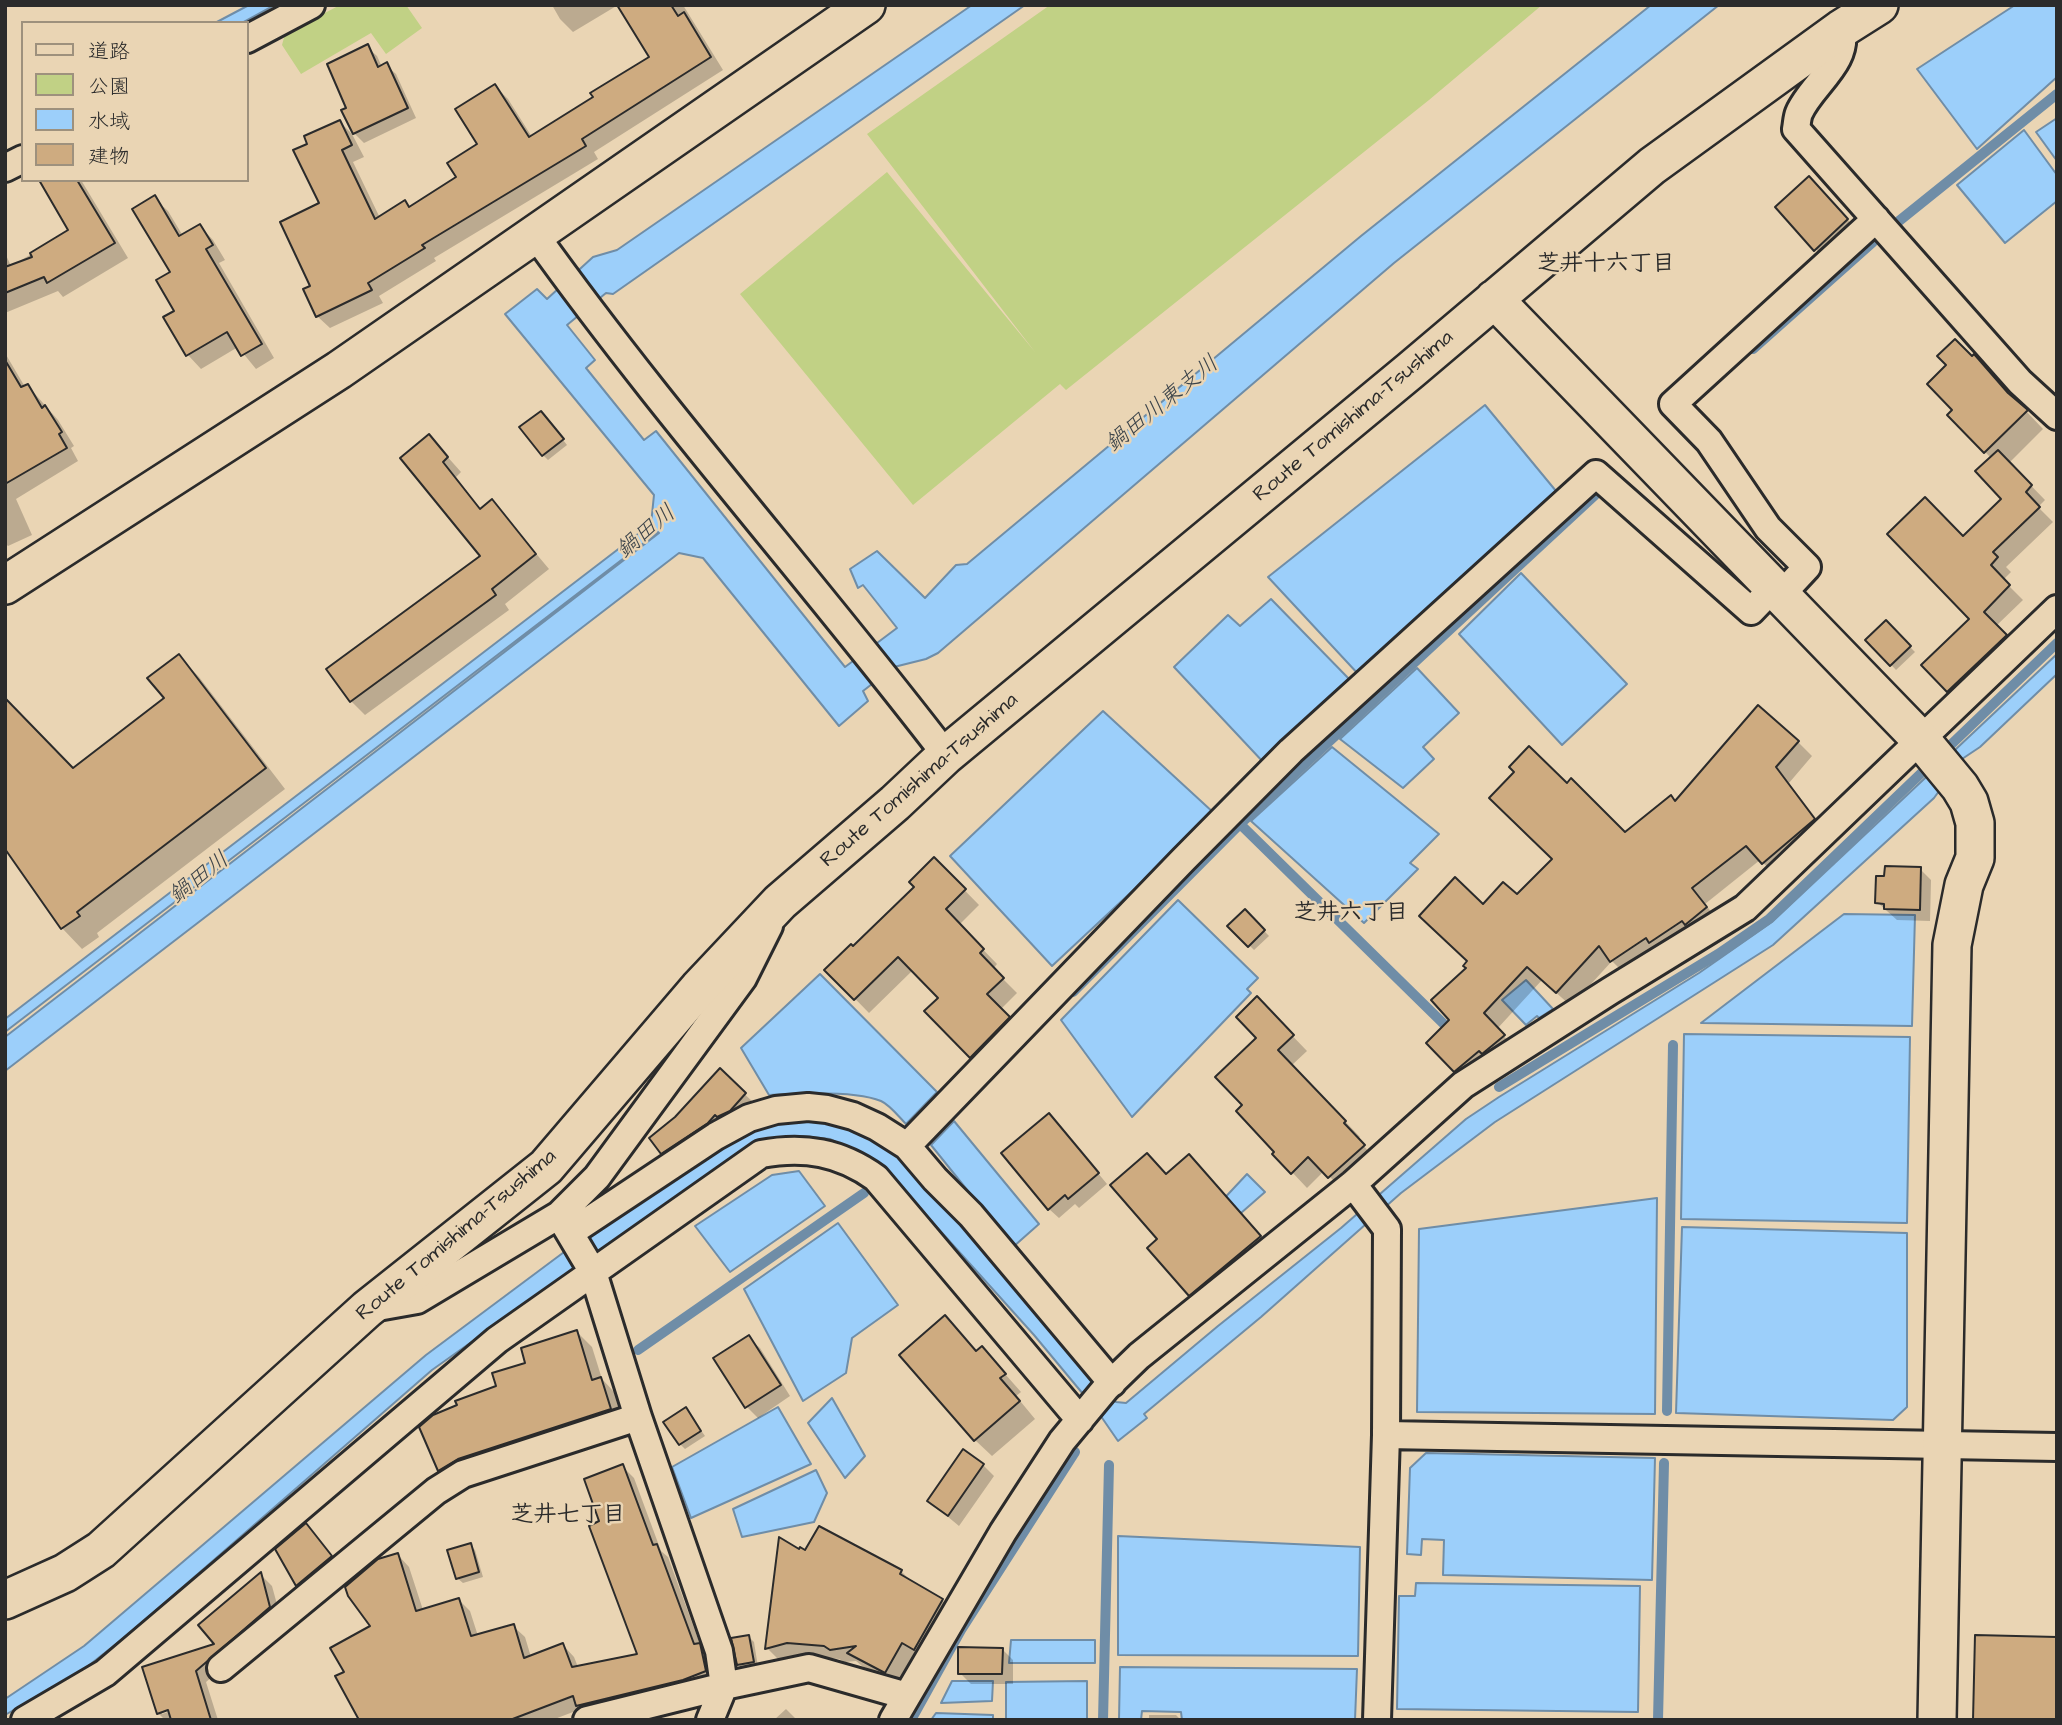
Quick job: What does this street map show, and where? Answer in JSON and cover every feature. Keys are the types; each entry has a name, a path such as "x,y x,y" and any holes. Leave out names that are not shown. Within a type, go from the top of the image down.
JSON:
{"street":[{"path":"248,38 311,5"},
{"path":"5,585 338,370 536,236 866,5"},
{"name":"Route Tomishima-Tsushima","path":"5,1600 65,1573 101,1550 367,1309 546,1167 699,988 780,902 895,803 946,755 1653,166 1841,29 1879,5"},
{"path":"1841,29 1841,52 1800,112 1796,130 2020,382 2057,416"},
{"path":"5,168 21,160"},
{"path":"907,1146 1292,751 1596,474 1751,611 1807,567 1768,528 1709,441 1673,404 1876,219"},
{"path":"536,236 589,312 946,755"},
{"path":"1494,299 1926,745 1969,802 1975,823 1975,858 1964,885 1952,945 1937,1720"},
{"path":"893,1720 1003,1532 1062,1441 1109,1385 1167,1333 1353,1184 1463,1085 1745,908 1926,745 2057,609"},
{"path":"567,1229 597,1177 743,978 780,902"},
{"path":"367,1309 417,1300 567,1229 748,1118 776,1110 808,1107 853,1116 907,1146 971,1215 1109,1385"},
{"path":"25,1720 105,1673 496,1340 761,1154 782,1150 824,1152 843,1158 876,1178 1080,1420"},
{"path":"1353,1184 1387,1229 1386,1436 1377,1720"},
{"path":"567,1229 593,1272 638,1418 719,1651 724,1686 709,1720"},
{"path":"221,1668 436,1491 463,1474 638,1418"},
{"path":"1386,1436 2057,1447"},
{"path":"587,1720 809,1668 907,1696"}],"green space":[{"path":"340,5 406,5 422,28 386,54 371,33 301,74 282,45 285,34"},
{"path":"1050,5 1542,5 1429,100 1066,390 1060,384 913,505 740,294 887,172 1035,352 867,134"}],"water":[{"path":"249,5 275,5 246,21 219,21"},
{"path":"972,5 1025,5 613,294 606,293 567,325 595,360 586,368 644,440 656,431 845,667 897,628 863,585 858,588 850,569 877,551 925,598 956,565 967,564 1361,236 1651,5 1719,5 1394,263 938,653 894,667 863,691 868,701 839,726 703,558 679,553 5,1071 5,1037 659,533 5,1032 5,1019 651,524 654,495 505,314 537,289 547,299 593,257 617,250"},
{"path":"2015,5 2057,5 2057,77 1977,149 1917,69"},
{"path":"2057,118 2057,161 2036,132"},
{"path":"2024,130 2057,175 2057,201 2005,243 1957,185"},
{"path":"1485,405 1556,491 1360,676 1268,577"},
{"path":"1521,573 1627,684 1562,745 1459,634"},
{"path":"1271,599 1352,682 1265,764 1174,667 1228,615 1240,626"},
{"path":"2057,654 2057,674 1980,747 1962,759 1934,798 1773,945 1495,1122 1401,1193 1261,1317 1144,1414 1147,1418 1118,1441 1098,1412 1034,1335 881,1165 830,1139 803,1136 770,1140 739,1152 432,1370 130,1633 83,1670 5,1715 5,1699 84,1646 426,1355 603,1223 714,1146 770,1120 832,1117 902,1155 962,1220 1094,1384 1116,1402 1126,1403 1341,1228 1466,1119 1699,973 1772,922"},
{"path":"1417,668 1459,713 1423,747 1434,759 1403,788 1340,739"},
{"path":"1103,711 1215,814 1052,966 950,856"},
{"path":"1332,747 1439,834 1410,863 1418,869 1364,923 1251,821"},
{"path":"1178,900 1258,978 1247,989 1251,993 1132,1117 1061,1020"},
{"path":"1844,914 1915,915 1912,1026 1701,1023"},
{"path":"820,974 937,1092 906,1124 881,1101 856,1095 769,1095 741,1048"},
{"path":"1526,980 1553,1009 1539,1018 1537,1016 1526,1025 1502,1000"},
{"path":"1684,1034 1910,1037 1907,1223 1681,1219"},
{"path":"954,1121 1039,1224 1013,1247 931,1145"},
{"path":"799,1171 825,1206 730,1272 695,1226 772,1175"},
{"path":"1247,1174 1265,1192 1233,1220 1218,1205"},
{"path":"1657,1198 1655,1414 1417,1412 1419,1229"},
{"path":"838,1223 898,1305 852,1338 846,1373 803,1401 744,1289"},
{"path":"1682,1227 1907,1233 1907,1407 1893,1420 1676,1413"},
{"path":"832,1398 865,1456 845,1478 808,1423"},
{"path":"778,1407 811,1464 691,1518 672,1467"},
{"path":"1426,1453 1655,1458 1652,1580 1443,1575 1444,1540 1422,1539 1421,1555 1407,1554 1410,1468"},
{"path":"816,1470 827,1493 814,1522 742,1537 733,1509"},
{"path":"1118,1536 1360,1547 1358,1656 1118,1655"},
{"path":"1416,1583 1640,1586 1638,1712 1397,1709 1399,1596 1415,1596"},
{"path":"1011,1640 1095,1640 1095,1663 1009,1663"},
{"path":"1120,1667 1357,1669 1355,1720 1182,1720 1181,1712 1142,1711 1141,1720 1119,1720"},
{"path":"952,1681 993,1681 992,1701 941,1703"},
{"path":"1087,1681 1087,1720 1006,1720 1006,1682"},
{"path":"936,1713 993,1715 993,1720 931,1720"}],"building":[{"path":"617,5 671,5 678,16 684,12 711,57 582,139 586,146 422,245 425,248 368,283 372,290 316,317 303,289 310,286 280,222 319,203 293,150 307,144 304,136 340,120 352,145 342,150 375,219 405,200 409,207 456,177 447,163 477,144 455,109 495,84 529,137 593,97 590,93 649,57"},
{"path":"368,44 378,67 387,62 408,108 353,134 341,110 346,108 327,64"},
{"path":"1809,176 1848,219 1814,251 1775,207"},
{"path":"40,182 78,182 115,243 47,283 44,277 5,293 5,267 32,257 30,253 68,230"},
{"path":"155,195 179,236 200,224 213,245 206,249 262,344 241,356 227,332 186,356 163,317 174,311 156,280 170,272 132,209"},
{"path":"1955,339 1972,356 1974,354 2008,393 2028,410 1984,453 1947,415 1952,410 1927,384 1946,365 1937,356"},
{"path":"5,360 21,387 28,384 42,408 45,405 62,432 59,434 67,448 5,484"},
{"path":"541,411 564,439 542,456 519,427"},
{"path":"429,434 448,457 443,462 480,509 492,499 536,554 492,589 496,595 350,702 326,669 480,556 400,458"},
{"path":"1998,450 2032,485 2026,492 2040,507 1993,552 1998,557 1991,565 2010,585 1984,612 2007,635 1947,692 1921,665 1969,619 1887,534 1925,497 1963,536 2001,499 1975,471"},
{"path":"1886,620 1911,646 1890,666 1865,640"},
{"path":"179,654 266,768 77,912 80,916 61,929 5,849 5,698 73,768 164,698 147,678"},
{"path":"1758,705 1799,741 1776,767 1815,819 1762,864 1746,846 1692,888 1707,907 1685,925 1682,921 1649,943 1646,938 1610,962 1599,946 1556,993 1527,967 1484,1013 1505,1035 1482,1054 1479,1051 1454,1072 1426,1043 1449,1020 1431,1000 1466,968 1463,966 1467,961 1419,916 1455,877 1483,904 1503,882 1517,894 1552,859 1489,798 1514,772 1509,767 1529,746 1567,783 1571,778 1625,832 1671,795 1675,801"},
{"path":"934,857 966,889 946,909 984,949 980,953 1004,978 987,994 1010,1017 970,1058 924,1011 938,998 898,957 854,1000 824,970 914,887 909,882"},
{"path":"1885,866 1921,867 1920,910 1884,909 1884,904 1875,903 1876,876 1884,876"},
{"path":"1245,909 1265,930 1248,947 1227,926"},
{"path":"1257,996 1294,1035 1278,1050 1346,1121 1344,1123 1365,1145 1328,1178 1308,1157 1291,1174 1236,1111 1242,1105 1215,1077 1256,1038 1236,1017"},
{"path":"720,1068 746,1093 730,1111 717,1117 715,1115 708,1123 661,1154 649,1138 675,1117"},
{"path":"1049,1113 1099,1173 1068,1199 1065,1195 1048,1210 1001,1153"},
{"path":"1147,1153 1166,1174 1189,1154 1261,1236 1189,1296 1147,1248 1157,1239 1110,1185"},
{"path":"945,1315 976,1351 982,1346 1006,1374 1000,1378 1020,1401 974,1441 899,1355"},
{"path":"577,1330 592,1380 601,1377 611,1409 458,1459 438,1471 419,1427 433,1415 457,1405 455,1401 496,1386 492,1373 525,1363 521,1348"},
{"path":"749,1335 781,1385 745,1408 713,1358"},
{"path":"686,1407 701,1431 679,1445 663,1422"},
{"path":"963,1449 984,1464 948,1516 927,1501"},
{"path":"623,1464 653,1545 657,1544 694,1644 700,1643 706,1671 683,1680 576,1706 573,1696 510,1720 359,1720 335,1676 344,1672 330,1648 370,1626 348,1596 345,1587 378,1559 398,1553 416,1611 459,1598 471,1636 514,1624 524,1658 563,1643 572,1667 637,1654 589,1526 599,1521 584,1479"},
{"path":"306,1523 332,1556 296,1586 275,1549"},
{"path":"819,1526 902,1570 900,1574 943,1599 914,1650 902,1643 885,1673 847,1653 856,1646 830,1650 824,1646 787,1643 765,1649 779,1537 805,1550"},
{"path":"471,1543 479,1572 456,1579 447,1550"},
{"path":"261,1572 270,1607 196,1671 211,1720 171,1720 168,1710 157,1714 142,1667 214,1644 198,1625"},
{"path":"749,1635 754,1662 737,1665 731,1638"},
{"path":"1975,1635 2057,1637 2057,1720 1973,1720"},
{"path":"958,1647 1003,1648 1002,1674 958,1674"}],"waterway":[{"path":"1899,221 2057,94"},
{"path":"1753,349 1873,242"},
{"path":"1240,824 1595,495"},
{"path":"1499,1087 1718,954 1769,919 2057,643"},
{"path":"1073,992 1240,824 1452,1032"},
{"path":"1667,1411 1673,1045"},
{"path":"638,1350 864,1193"},
{"path":"911,1720 961,1630 1075,1452"},
{"path":"1658,1720 1664,1463"},
{"path":"1103,1720 1109,1465"}],"district":[{"name":"芝井十六丁目","path":"1606,265"},
{"name":"芝井六丁目","path":"1351,914"},
{"name":"芝井七丁目","path":"568,1516"}],"water label":[{"name":"鍋田川東支川","path":"1163,405"},
{"name":"鍋田川","path":"647,533"},
{"name":"鍋田川","path":"200,879"}]}
